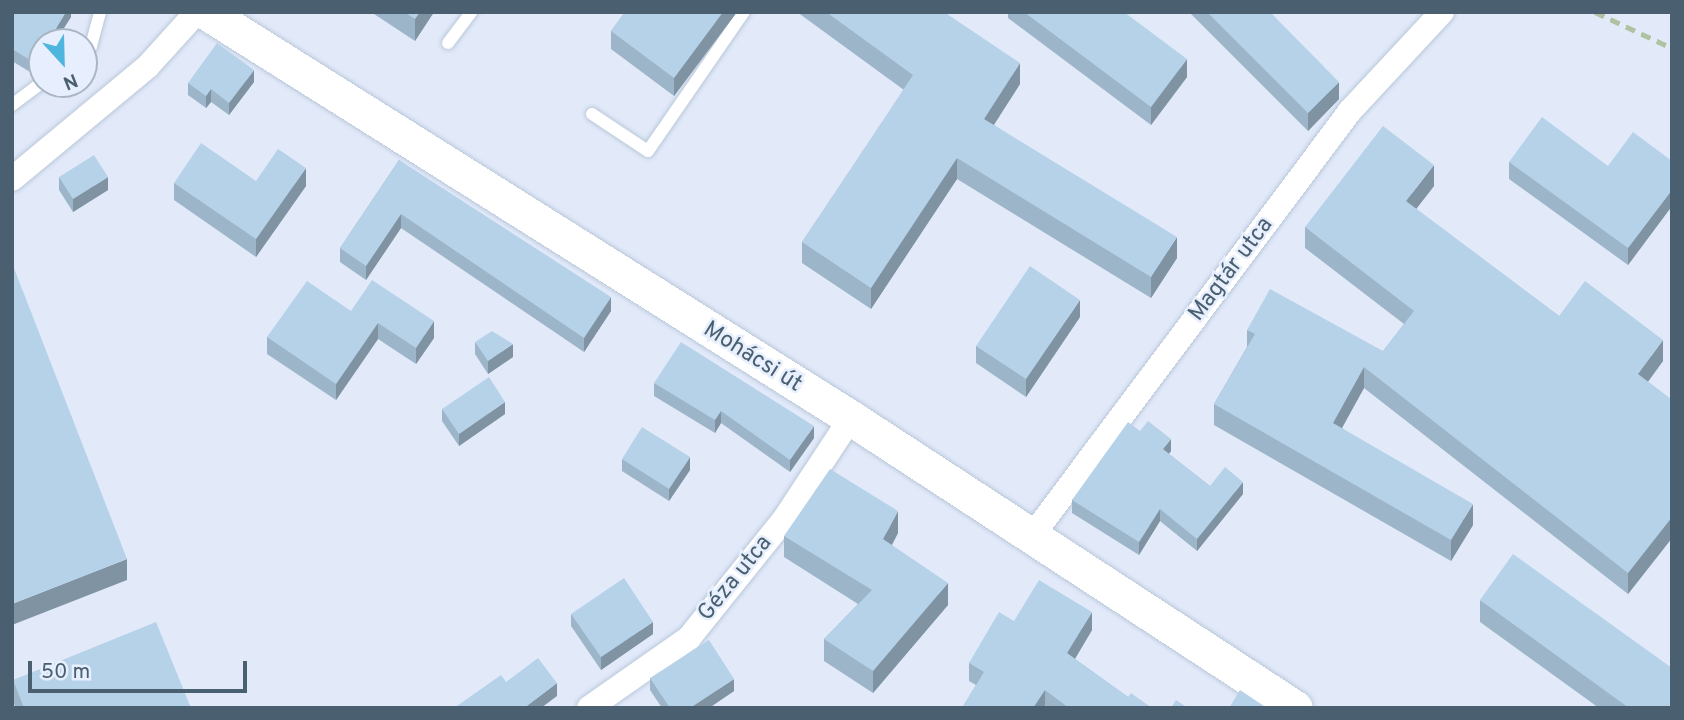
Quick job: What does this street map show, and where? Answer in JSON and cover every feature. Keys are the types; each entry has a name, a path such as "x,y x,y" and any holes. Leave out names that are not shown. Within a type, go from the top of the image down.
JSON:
{"main road":[{"name":"Mohácsi út","path":"206,12 850,418 1295,708"}],"street":[{"path":"12,179 148,66 197,12"},
{"name":"Magtár utca","path":"1031,536 1350,111 1442,12"},
{"name":"Géza utca","path":"589,708 688,638 785,518 850,418"}],"lane":[{"path":"448,43 471,12"},
{"path":"592,114 648,150 744,12"},
{"path":"12,105 28,93"}],"building":[{"path":"12,12 66,12 56,28 28,28 28,59 12,49"},
{"path":"404,12 420,12 415,19"},
{"path":"625,12 723,12 674,78 611,31"},
{"path":"826,12 944,12 1020,63 984,119 1177,237 1151,277 957,158 871,288 802,242 913,75"},
{"path":"1024,12 1124,12 1187,59 1151,107"},
{"path":"1207,12 1270,12 1339,82 1308,113"},
{"path":"217,43 254,70 229,103 211,89 206,96 188,83"},
{"path":"1542,117 1608,166 1633,132 1672,161 1672,190 1628,248 1509,162"},
{"path":"1383,126 1434,165 1406,201 1559,316 1585,281 1663,340 1638,374 1672,400 1672,517 1628,573 1364,367 1333,423 1473,504 1451,540 1214,404 1255,334 1247,330 1270,289 1383,351 1414,311 1305,227"},
{"path":"201,143 256,181 278,149 306,168 256,239 174,183"},
{"path":"94,155 108,177 73,199 59,177"},
{"path":"399,160 611,297 584,338 401,214 366,266 340,248"},
{"path":"12,263 127,559 12,604"},
{"path":"1030,266 1080,300 1026,379 976,346"},
{"path":"372,280 434,321 416,348 378,323 336,384 267,337 307,281 351,311"},
{"path":"492,331 513,344 488,361 475,342"},
{"path":"681,342 814,426 790,460 721,411 715,420 654,383"},
{"path":"489,377 505,402 459,434 442,409"},
{"path":"1148,421 1171,439 1163,449 1210,486 1225,467 1243,482 1197,539 1160,509 1139,542 1072,500 1128,422 1140,431"},
{"path":"642,427 690,457 669,489 622,459"},
{"path":"830,469 898,511 883,539 948,583 873,671 824,639 872,590 784,536"},
{"path":"1513,554 1672,668 1672,708 1629,708 1480,600"},
{"path":"624,578 653,622 601,657 571,614"},
{"path":"1039,580 1092,612 1067,653 1128,697 1131,693 1152,708 1069,708 1045,690 1033,708 962,708 984,672 969,663 999,612 1014,621"},
{"path":"156,622 191,708 24,708 13,680"},
{"path":"709,640 734,679 690,708 670,708 650,678"},
{"path":"538,658 557,683 524,708 454,708 501,675 506,682"},
{"path":"1240,690 1267,708 1229,708"},
{"path":"1176,700 1188,708 1171,708"}],"railway":[{"path":"1595,12 1672,48"}]}
